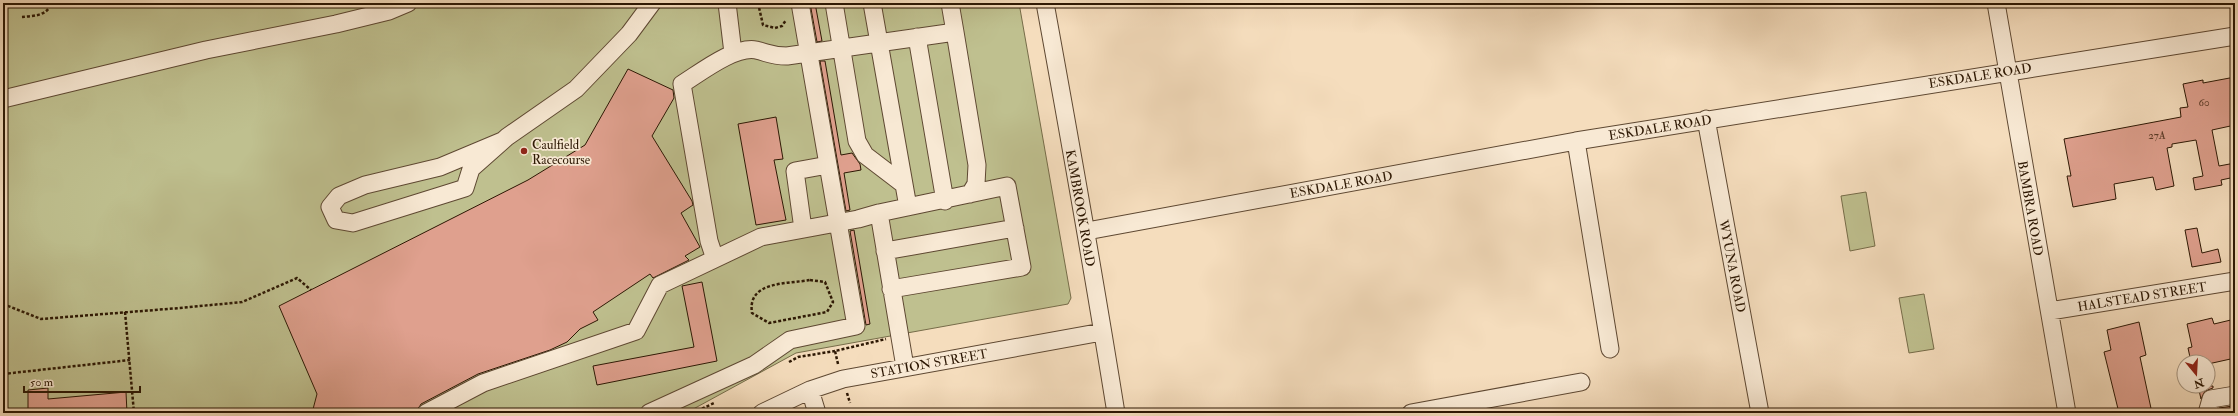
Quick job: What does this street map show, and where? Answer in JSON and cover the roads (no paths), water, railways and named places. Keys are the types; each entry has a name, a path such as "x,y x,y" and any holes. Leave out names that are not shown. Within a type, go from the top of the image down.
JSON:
{"street":[{"path":"3,99 206,50 336,24 390,11 408,3"},
{"path":"502,140 440,167 365,185 339,196 330,207 336,220 353,223 465,188 471,169 502,140 576,89 629,34 652,3"},
{"path":"726,3 733,53"},
{"path":"649,413 754,365 790,340 856,326 800,3"},
{"path":"834,3 857,140 865,155 903,184"},
{"path":"872,3 908,207"},
{"path":"950,3 977,165 976,184 970,194"},
{"name":"KAMBROOK ROAD","path":"1045,3 1087,231 1116,413"},
{"name":"BAMBRA ROAD","path":"1996,3 2067,413"},
{"path":"715,259 709,241 682,84 733,53 751,50 775,56 808,53 955,32"},
{"name":"ESKDALE ROAD","path":"1087,231 1576,141 1706,119 2235,36"},
{"path":"917,37 945,200"},
{"name":"WYUNA ROAD","path":"1706,119 1760,413"},
{"path":"1576,141 1610,349"},
{"path":"804,229 795,171 828,165"},
{"path":"426,413 483,383 636,331 660,285 761,237 1007,186 1022,267 891,289"},
{"path":"879,213 884,251 905,367"},
{"path":"884,251 1015,228"},
{"name":"HALSTEAD STREET","path":"2050,311 2235,281"},
{"name":"STATION STREET","path":"762,413 810,390 842,379 1102,332"},
{"path":"1411,413 1484,406 1581,382"},
{"path":"810,390 816,413"},
{"path":"2207,413 2211,399 2235,395"}],"place":[{"name":"Caulfield Racecourse","path":"524,151"}]}
